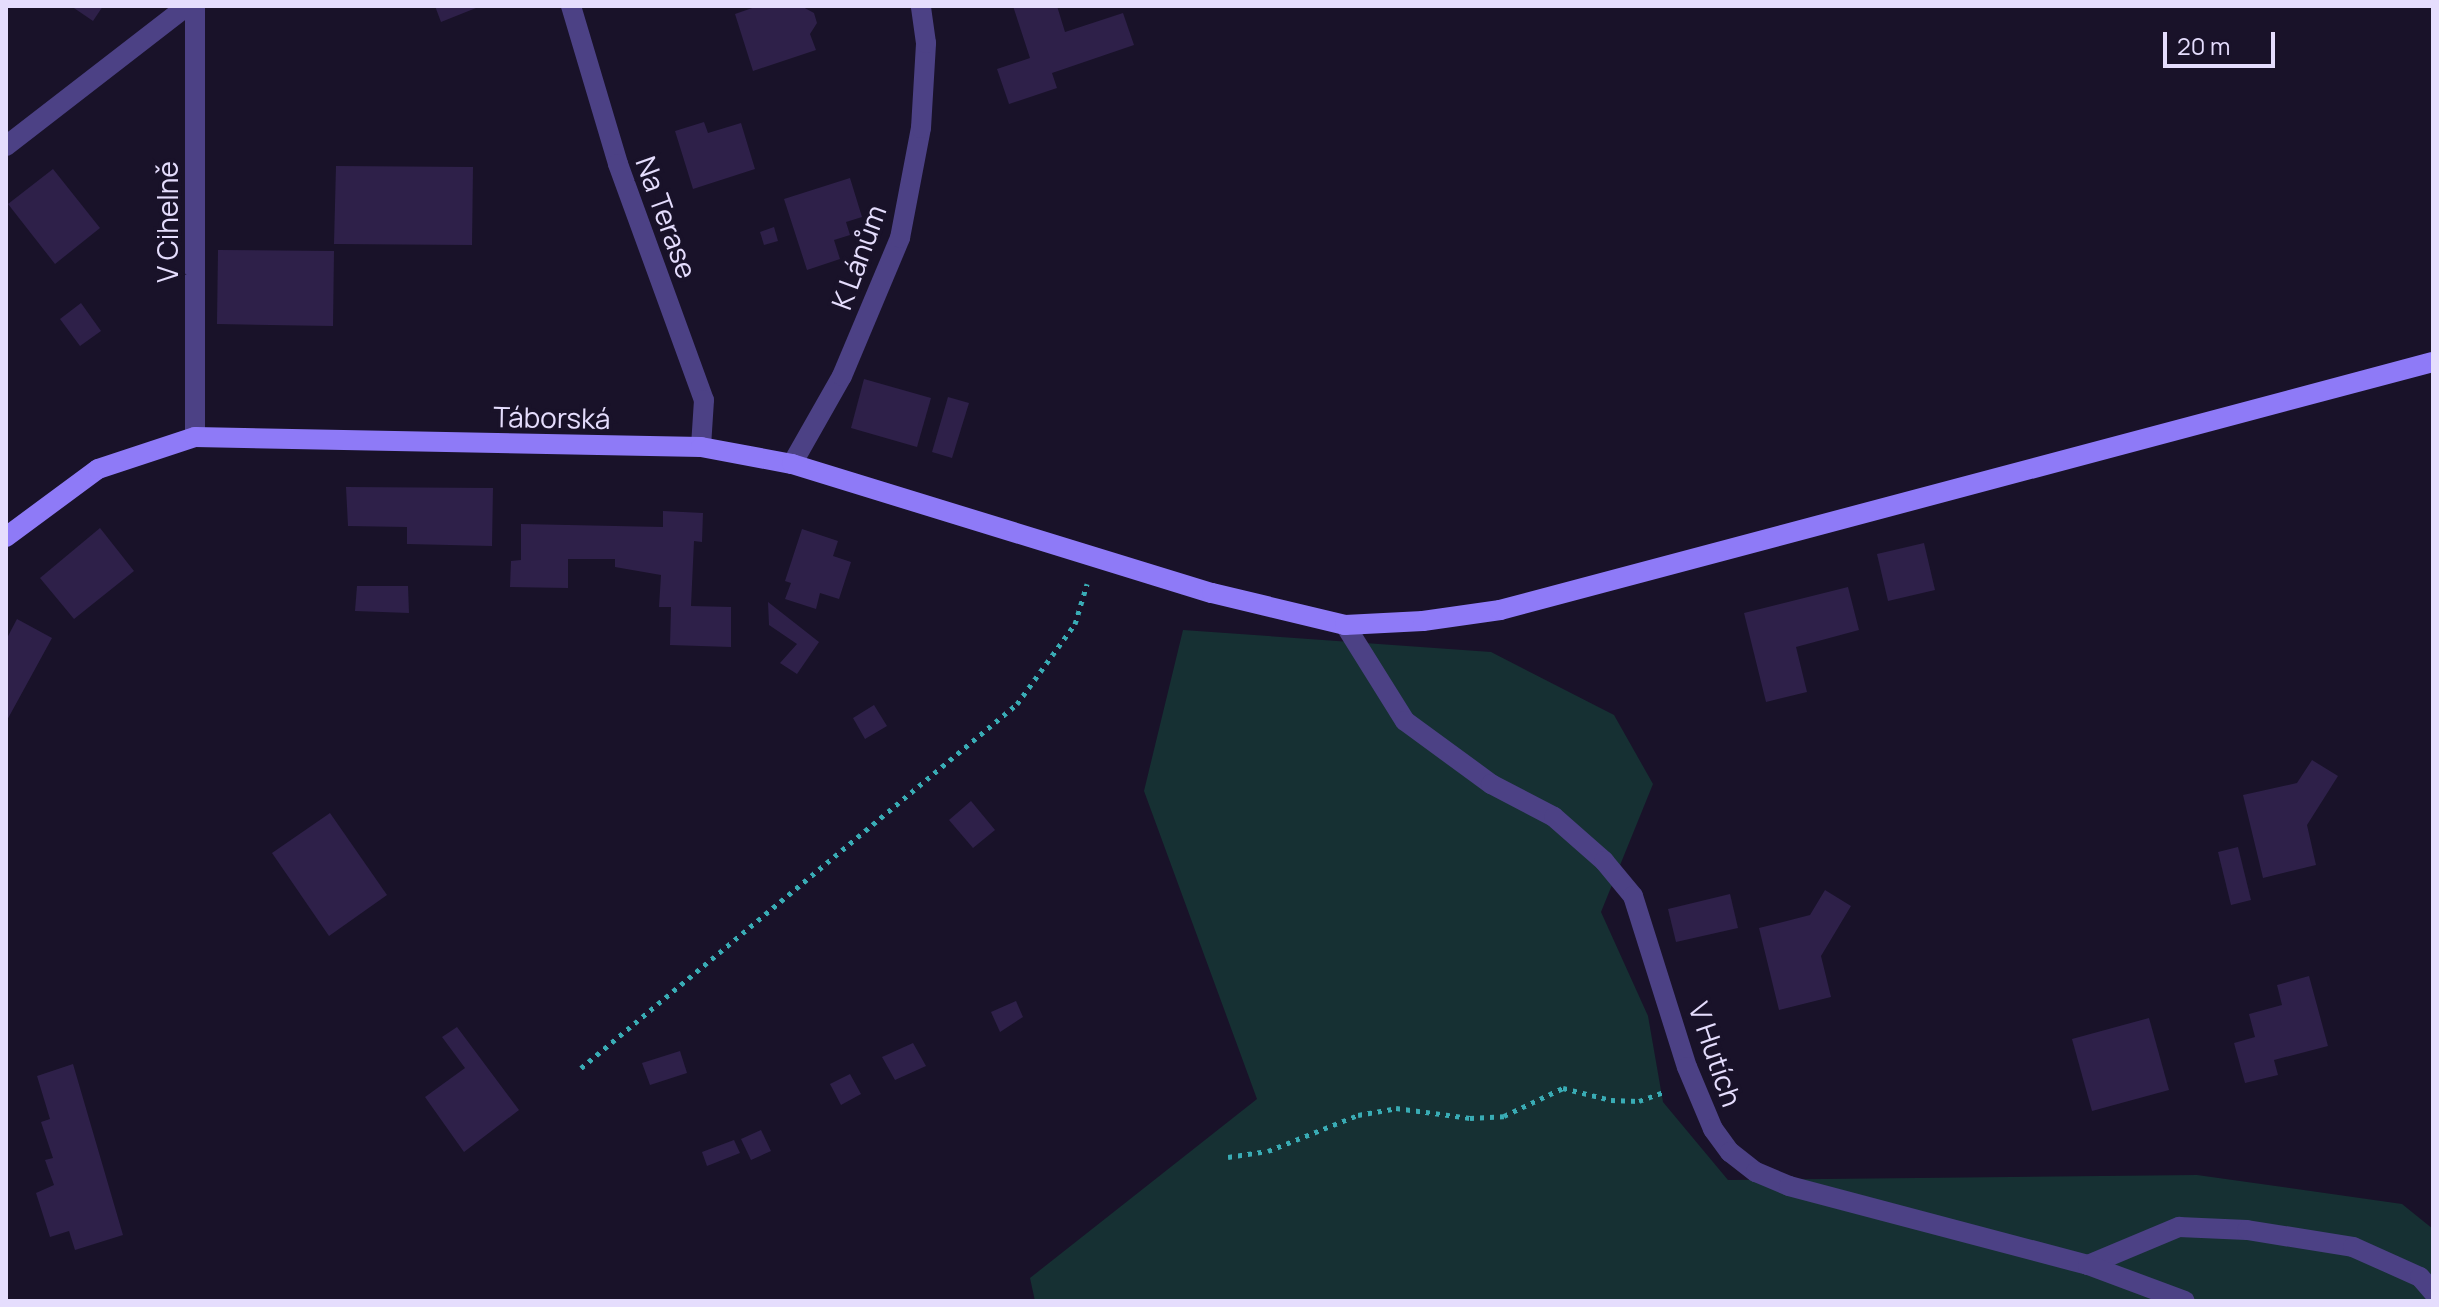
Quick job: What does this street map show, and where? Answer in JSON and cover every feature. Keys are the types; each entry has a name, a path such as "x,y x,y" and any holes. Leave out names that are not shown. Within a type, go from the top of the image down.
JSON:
{"street":[{"path":"6,146 187,6"},
{"name":"V Cihelně","path":"195,6 195,437"},
{"name":"Na Terase","path":"571,6 618,164 704,400 701,447"},
{"name":"K Lánům","path":"792,464 842,376 900,238 921,128 926,43 921,6"},
{"path":"1345,625 1500,610 2433,362"},
{"name":"Táborská","path":"6,537 98,469 195,437 701,447 792,464 1102,558 1345,625"},
{"name":"V Hutích","path":"1345,625 1405,721 1491,784 1554,817 1604,861 1633,896 1693,1081 1713,1129 1756,1172 1789,1186 2088,1265 2185,1301"},
{"path":"2088,1265 2179,1227 2247,1230 2353,1247 2420,1277 2433,1292"}],"path":[{"path":"581,1068 1017,704 1075,624 1102,558"},
{"path":"1228,1157 1268,1151 1358,1115 1396,1108 1430,1116 1504,1116 1563,1088 1639,1101 1693,1081"}],"green space":[{"path":"1183,630 1491,652 1614,715 1653,784 1601,912 1648,1016 1663,1102 1728,1180 2197,1175 2402,1204 2433,1229 2433,1301 1035,1301 1030,1278 1257,1099 1144,791"}],"building":[{"path":"71,6 103,6 93,21"},
{"path":"435,6 481,6 441,22"},
{"path":"758,6 801,6 814,13 817,23 810,34 816,50 753,71 735,14"},
{"path":"1013,6 1057,6 1065,32 1123,13 1134,45 1052,73 1057,88 1009,104 997,69 1030,58"},
{"path":"704,122 708,133 741,123 755,169 693,189 675,131"},
{"path":"336,166 473,167 472,245 334,244"},
{"path":"53,169 100,228 55,264 8,204"},
{"path":"850,178 862,217 846,222 850,235 834,240 840,259 807,270 784,199"},
{"path":"774,227 778,241 764,245 760,232"},
{"path":"218,250 334,251 333,326 217,324"},
{"path":"81,303 101,331 80,346 60,319"},
{"path":"864,379 931,398 917,447 851,428"},
{"path":"948,397 969,403 952,458 932,452"},
{"path":"346,487 493,488 492,546 407,544 407,527 348,526"},
{"path":"663,511 703,513 702,542 694,541 691,606 731,607 731,647 670,645 671,607 659,607 661,575 615,567 615,559 568,559 568,588 510,587 511,561 521,560 521,524 663,527"},
{"path":"100,528 134,571 74,619 40,578"},
{"path":"802,529 838,541 833,556 851,562 839,599 820,593 816,609 785,599 791,583 785,581"},
{"path":"1924,543 1935,590 1888,601 1877,554"},
{"path":"357,586 408,586 409,613 355,611"},
{"path":"1848,587 1859,630 1796,647 1807,692 1766,702 1744,613"},
{"path":"768,602 819,642 797,674 780,663 797,644 769,625"},
{"path":"17,619 52,638 6,722 6,640"},
{"path":"874,705 887,726 865,739 853,718"},
{"path":"2312,760 2338,776 2307,825 2316,865 2263,878 2243,795 2297,783"},
{"path":"971,801 995,830 973,848 949,820"},
{"path":"330,813 387,895 329,936 272,853"},
{"path":"2238,847 2251,900 2231,905 2218,852"},
{"path":"1825,890 1851,906 1821,956 1831,997 1779,1010 1759,928 1810,915"},
{"path":"1730,894 1738,928 1676,942 1668,909"},
{"path":"2309,976 2328,1046 2274,1060 2278,1075 2245,1083 2234,1043 2255,1037 2249,1014 2282,1005 2277,985"},
{"path":"1016,1001 1023,1017 1000,1032 991,1012"},
{"path":"2149,1018 2169,1090 2092,1111 2072,1039"},
{"path":"457,1027 519,1110 464,1152 425,1097 465,1068 442,1037"},
{"path":"913,1043 926,1066 895,1080 882,1057"},
{"path":"680,1051 687,1073 650,1085 642,1063"},
{"path":"73,1064 123,1235 75,1250 69,1231 50,1237 36,1193 54,1185 45,1160 53,1158 41,1122 50,1119 37,1076"},
{"path":"850,1074 861,1094 841,1105 830,1084"},
{"path":"761,1130 771,1151 751,1160 741,1139"},
{"path":"734,1140 740,1153 707,1166 702,1152"}]}
